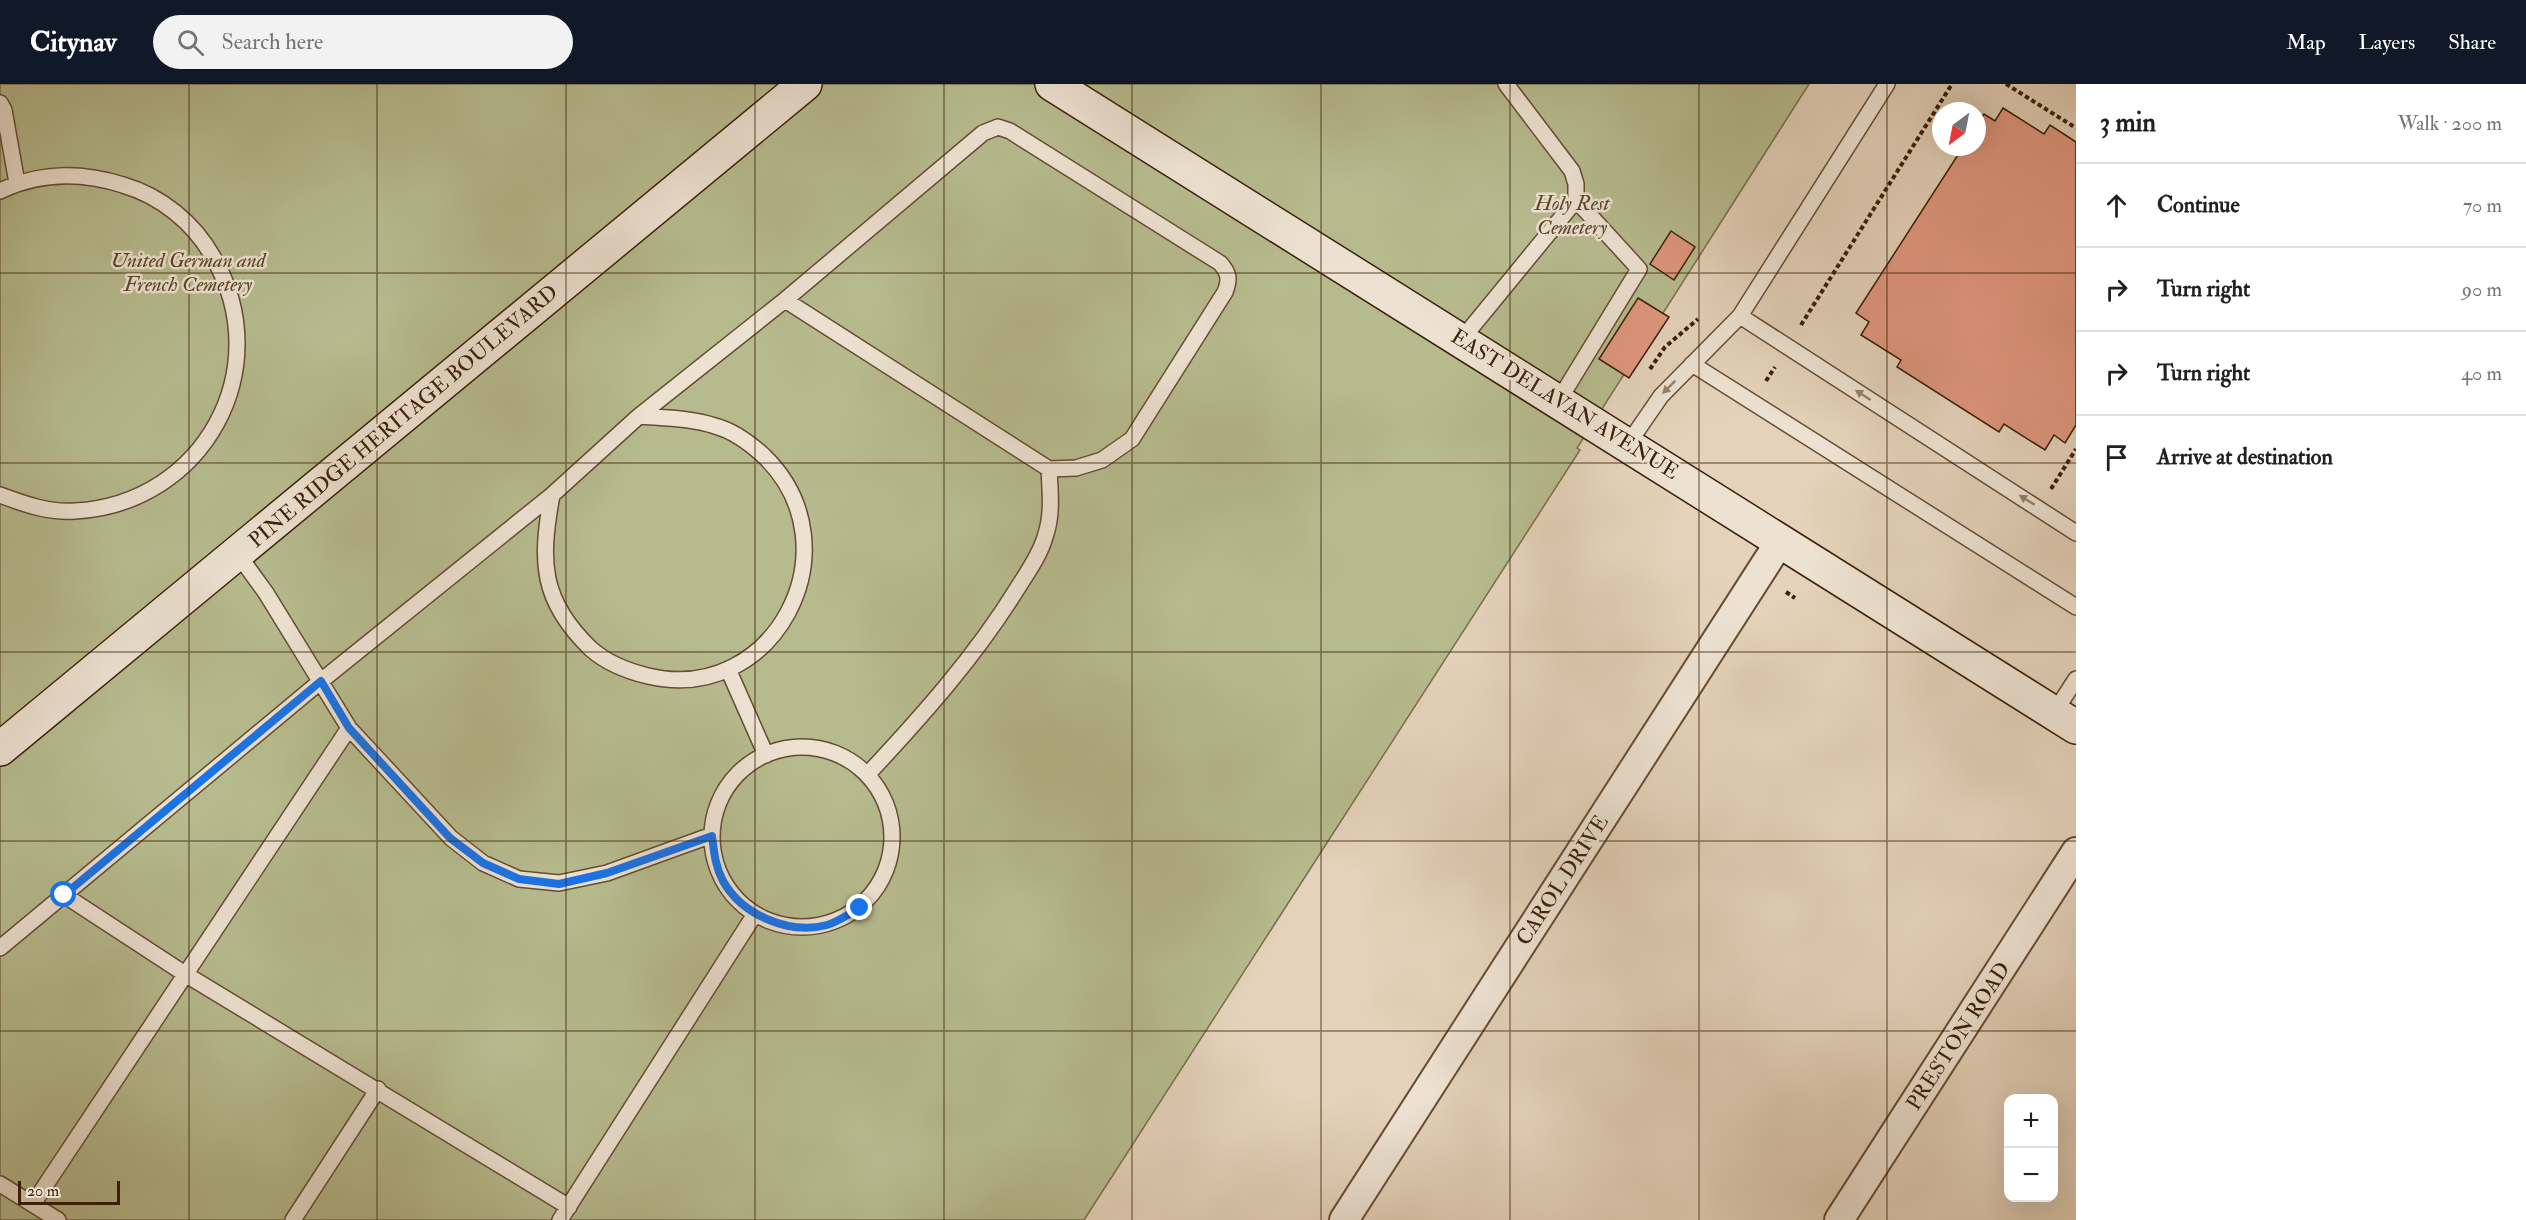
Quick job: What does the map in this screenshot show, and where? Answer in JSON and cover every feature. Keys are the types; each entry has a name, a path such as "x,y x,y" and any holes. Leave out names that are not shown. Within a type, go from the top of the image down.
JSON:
{"street":[{"name":"PINE RIDGE HERITAGE BOULEVARD","path":"0,749 805,84"},
{"name":"EAST DELAVAN AVENUE","path":"1052,84 1462,339 2065,720"},
{"name":"CAROL DRIVE","path":"1344,1220 1781,540"},
{"name":"PRESTON ROAD","path":"1839,1220 2076,852"}],"lane":[{"path":"1462,339 1576,200 1576,184 1572,171 1506,84"},
{"path":"1628,444 1661,396 1740,316 1887,84"},
{"path":"0,103 4,110 17,183"},
{"path":"0,948 321,681 552,495 639,416 784,300 983,133 998,127 1010,131 1220,263 1228,272 1230,281 1132,440 1102,460 1076,468 1049,469 784,300"},
{"path":"0,191 17,183 58,175 99,177 139,189 174,211 203,240 224,276 236,315 238,356 230,396 212,434 186,465 153,490 115,505 74,511 33,507 0,495"},
{"path":"1559,400 1639,269 1576,200"},
{"path":"1740,316 2076,533"},
{"path":"1692,364 2076,607"},
{"path":"552,495 544,536 545,570 555,602 573,632 598,655 628,671 639,674 661,679 695,679 728,669 761,648 786,619 801,583 806,543 798,506 779,471 751,443 716,426 678,419 639,416"},
{"path":"868,774 955,678 1030,568 1045,538 1051,510 1049,469"},
{"path":"237,553 266,593 349,728 450,838 483,863 519,879 559,884 607,873 712,836"},
{"path":"728,669 766,755"},
{"path":"2065,720 2076,679"},
{"path":"33,1204 349,728"},
{"path":"802,747 838,754 868,774 888,806 894,843 884,879 860,908 827,925 790,927 755,914 737,899 723,881 715,858 712,836 714,815 733,779 748,765 766,755 802,747"},
{"path":"64,895 185,974 378,1089 569,1207"},
{"path":"560,1220 755,914"},
{"path":"293,1220 378,1089"},
{"path":"0,1184 58,1220"}],"path":[{"path":"1799,328 1952,84"},
{"path":"2006,84 2076,128"},
{"path":"1768,378 1776,366"},
{"path":"2049,491 2076,449"},
{"path":"1785,592 1795,598"}],"green space":[{"path":"0,84 1809,84 1577,448 1580,450 1084,1220 0,1220"}],"building":[{"path":"2003,108 2044,134 2050,125 2076,142 2076,425 2065,443 2054,435 2045,450 2004,424 1999,432 1897,367 1901,360 1861,335 1869,322 1856,313 1957,156 1986,156 1986,115 1995,121"},
{"path":"1671,231 1695,247 1674,280 1650,264"},
{"path":"1638,298 1669,317 1629,378 1599,359"}],"route":[{"path":"64,895 321,681 349,728 450,838 483,863 519,879 559,884 607,873 712,836 715,858 723,881 737,899 755,914 790,927 827,925 860,908"}],"park label":[{"name":"Holy Rest Cemetery","path":"1572,215"},
{"name":"United German and French Cemetery","path":"188,272"}]}
